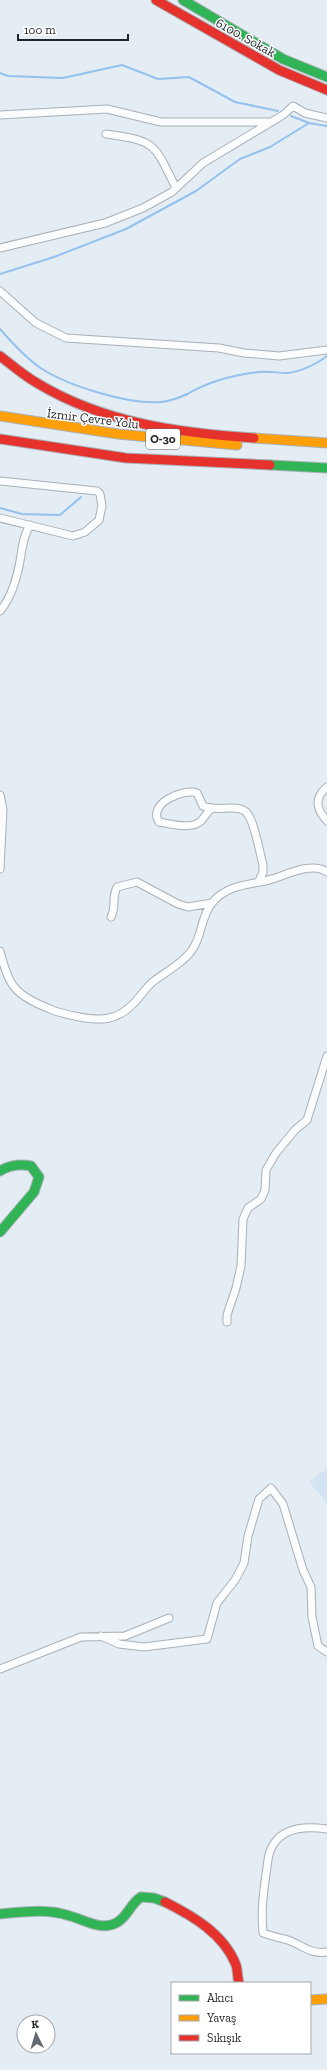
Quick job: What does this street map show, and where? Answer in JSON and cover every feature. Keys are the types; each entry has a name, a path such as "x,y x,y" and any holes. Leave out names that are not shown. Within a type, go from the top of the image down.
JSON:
{"main road":[{"name":"6100. Sokak","path":"156,0 279,70 327,90"},
{"name":"6100. Sokak","path":"183,0 283,59 327,77"},
{"path":"0,356 25,377 52,393 78,406 105,416 148,427 327,445"},
{"name":"İzmir Çevre Yolu","path":"0,416 45,426 154,438 244,445 327,445"},
{"name":"O-30","path":"0,439 126,458 327,468"},
{"path":"0,1171 12,1165 23,1164 31,1166 38,1177 37,1186 32,1194 0,1232"},
{"path":"0,1914 43,1911 68,1915 102,1927 108,1927 122,1921 132,1905 141,1898 148,1896 181,1910 205,1925 230,1953 237,1968 239,1982"},
{"path":"311,2000 327,1999"}],"street":[{"path":"0,248 105,223 143,208 176,188 202,163 287,112 293,106 305,113 327,118"},
{"path":"0,115 107,109 161,122 270,122"},
{"path":"106,134 138,138 150,144 164,164 176,188"},
{"path":"0,291 36,323 66,338 219,348 244,353 279,356 327,350"},
{"path":"0,481 84,489 97,492 100,494 102,506 99,520 85,532 73,536 0,518"},
{"path":"0,611 9,596 25,535 30,525"},
{"path":"327,787 320,792 317,805 319,812 327,821"},
{"path":"211,809 200,822 194,825 159,822 156,818 157,812 166,800 178,793 190,790 197,793 204,806 211,809 232,808 244,810 249,815 263,866 263,872 259,882"},
{"path":"0,795 3,809 0,869"},
{"path":"0,951 11,985 32,1002 58,1013 94,1020 109,1020 118,1016 134,1003 149,985 182,959 195,946 204,919 212,903 226,891 241,884 272,880 306,868 326,869"},
{"path":"110,917 115,909 113,894 117,887 131,882 138,882 178,904 188,907 212,903"},
{"path":"227,1322 227,1315 236,1288 241,1266 243,1218 248,1208 261,1199 265,1190 266,1170 276,1153 295,1130 307,1120 327,1056"},
{"path":"101,1636 118,1644 144,1647 163,1643 195,1642 207,1639 217,1602 234,1580 244,1563 248,1536 259,1499 272,1488 283,1504 303,1570 311,1587 312,1617 318,1646 327,1652"},
{"path":"0,1669 81,1637 125,1636 169,1618"},
{"path":"327,1829 302,1829 286,1832 279,1837 272,1847 268,1857 262,1895 261,1914 263,1933 279,1940 287,1940 311,1952 327,1952"}],"shaded area":[{"path":"327,1468 327,1503 309,1482"}],"waterway":[{"path":"0,73 8,76 63,78 122,65 158,79 189,77 235,102 278,111"},
{"path":"291,116 309,123 327,126"},
{"path":"0,274 54,257 126,229 196,191 240,159 270,147 309,123"},
{"path":"0,329 20,350 42,369 67,382 83,388 116,397 148,402 168,401 187,394"},
{"path":"186,395 221,379 259,372 287,373 297,371 313,365 327,356"},
{"path":"0,508 22,514 60,515 81,497"}],"traffic: fast":[{"path":"183,0 283,59 327,77"},
{"path":"270,465 327,468"},
{"path":"0,1171 8,1167 23,1165 31,1166 39,1177 34,1192 0,1232"},
{"path":"0,1914 35,1911 53,1912 105,1926 120,1921 134,1903 141,1897 154,1898 165,1902"}],"traffic: slow":[{"path":"0,416 118,434 237,445"},
{"path":"254,438 327,443"},
{"path":"311,2000 327,1999"}],"traffic: jam":[{"path":"156,0 279,70 327,90"},
{"path":"0,356 32,380 62,397 115,417 170,429 254,438"},
{"path":"0,439 126,458 270,465"},
{"path":"165,1902 197,1920 216,1935 231,1954 236,1965 239,1982"}]}
